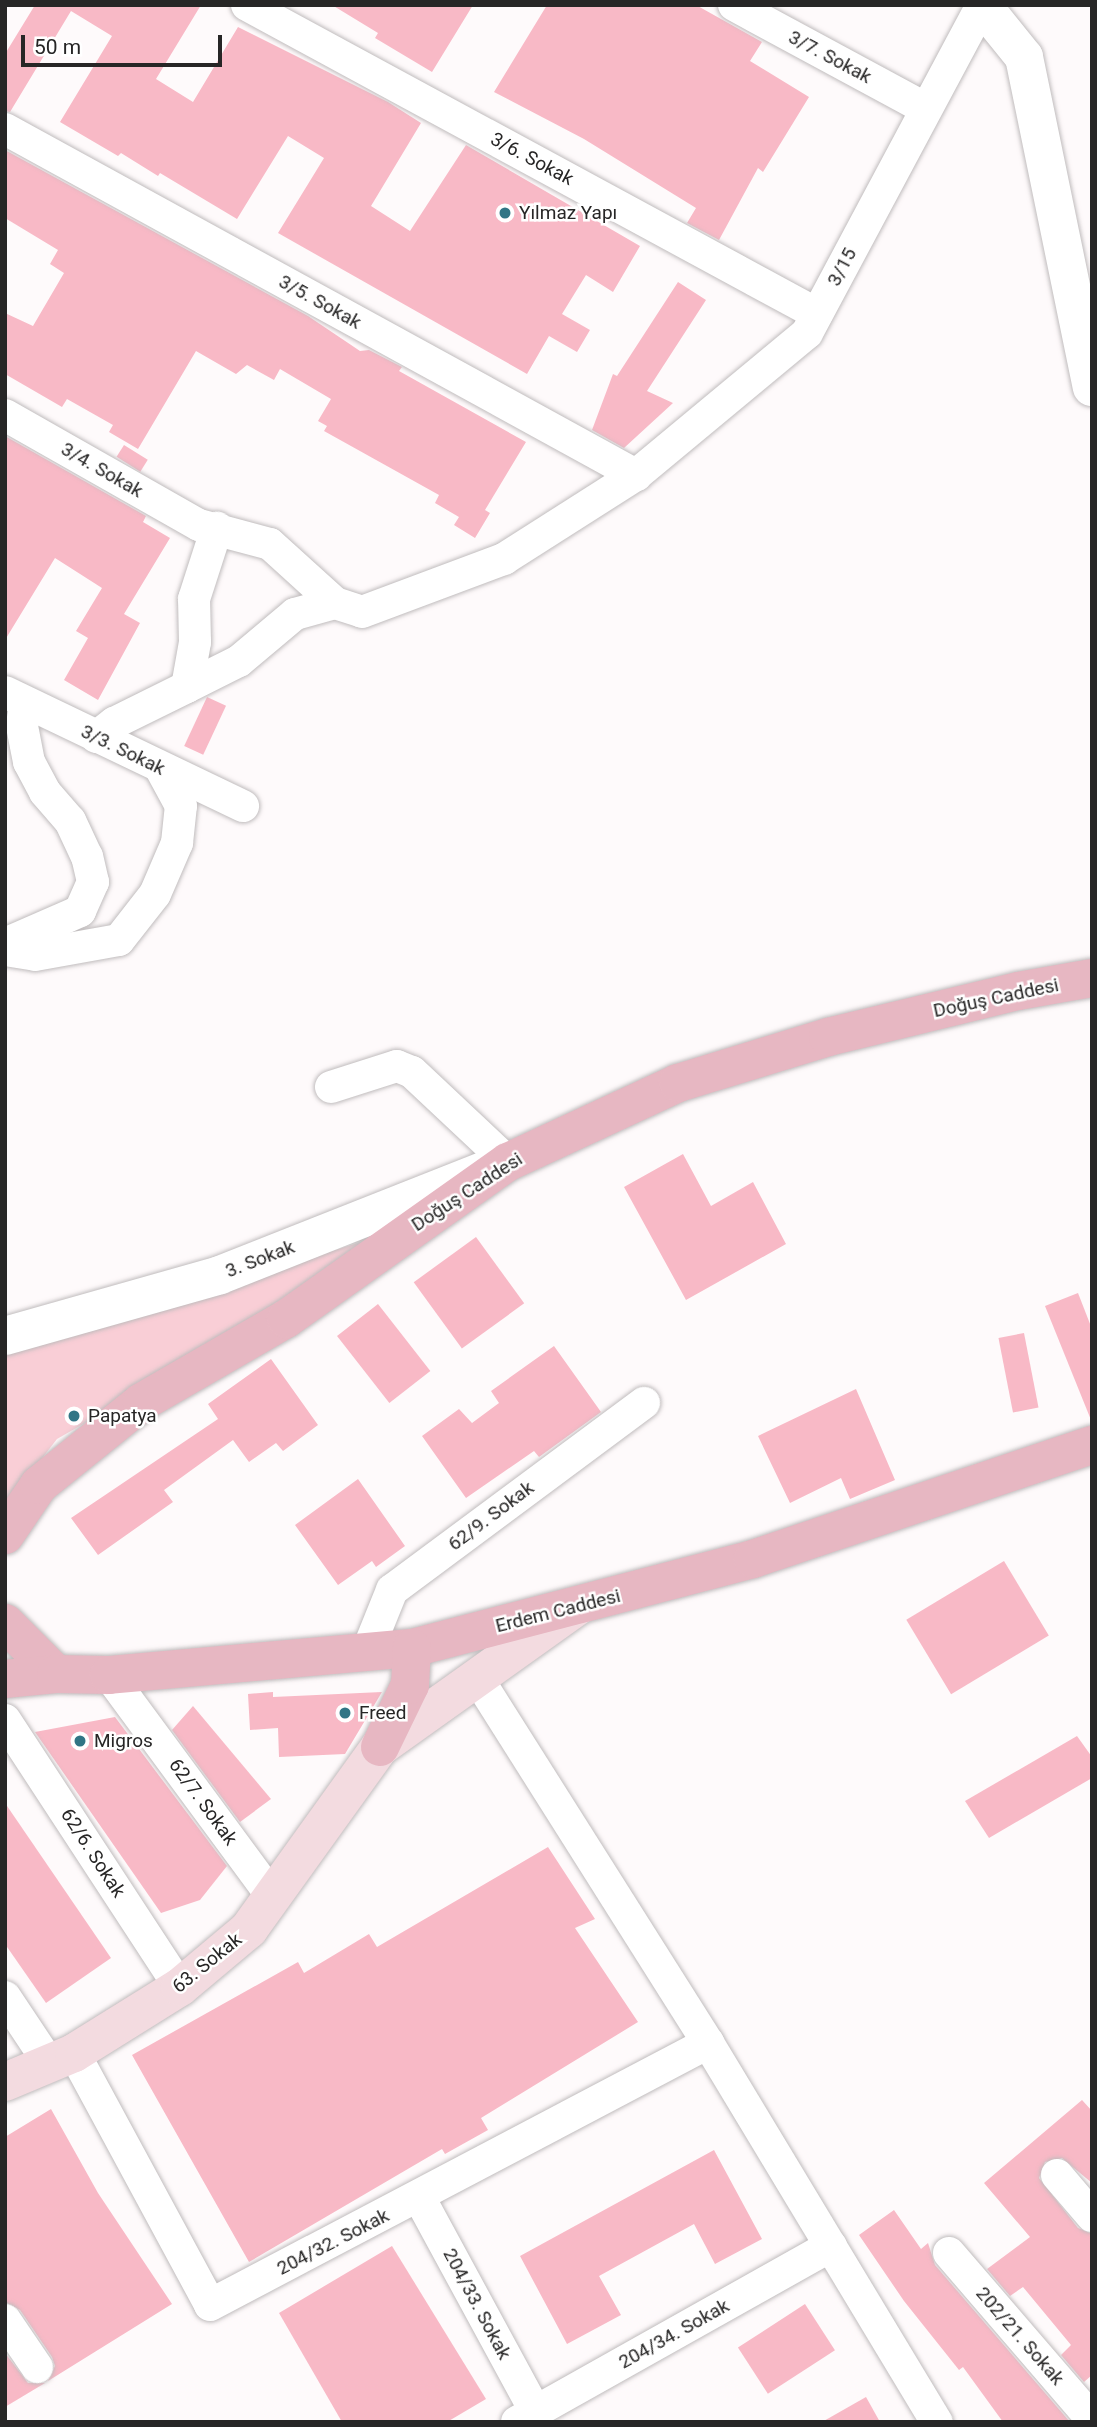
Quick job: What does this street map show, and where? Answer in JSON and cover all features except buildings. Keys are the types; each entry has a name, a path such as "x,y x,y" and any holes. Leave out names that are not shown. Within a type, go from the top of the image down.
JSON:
{"main road":[{"name":"Doğuş Caddesi","path":"5,1535 39,1485 142,1402 286,1319 508,1162 678,1083 828,1037 1018,991 1092,978"},
{"name":"Erdem Caddesi","path":"5,1679 56,1674 109,1675 412,1648 753,1559 1092,1445"},
{"name":"63. Sokak","path":"5,2081 62,2058 180,1987 249,1929 380,1747 579,1605"},
{"path":"5,1623 56,1674"},
{"path":"380,1747 410,1685 412,1648"}],"street":[{"name":"3/6. Sokak","path":"247,5 817,314"},
{"name":"3/7. Sokak","path":"734,5 926,109"},
{"name":"3/15","path":"335,603 362,612 504,559 636,475 807,333 982,5"},
{"path":"982,5 1024,57 1092,387"},
{"name":"3/5. Sokak","path":"5,129 636,475"},
{"name":"3/4. Sokak","path":"5,415 208,527 278,549 335,603"},
{"path":"187,687 195,642 194,600 208,527"},
{"path":"96,737 239,661 295,614 335,603"},
{"path":"5,944 80,911 93,882 87,857 70,821 45,792 29,762 15,697"},
{"name":"3/3. Sokak","path":"15,697 160,769 243,806"},
{"path":"5,950 36,955 119,940 155,894 177,843 181,806 160,769"},
{"path":"331,1087 397,1066 412,1072 508,1162"},
{"name":"3. Sokak","path":"5,1336 220,1275 508,1162"},
{"name":"62/9. Sokak","path":"367,1652 392,1590 644,1403"},
{"name":"62/7. Sokak","path":"109,1675 271,1895"},
{"path":"478,1679 708,2043 937,2422"},
{"name":"62/6. Sokak","path":"5,1720 180,1987"},
{"path":"5,1997 62,2058"},
{"name":"204/32. Sokak","path":"62,2058 210,2305 708,2043"},
{"path":"1057,2175 1092,2216"},
{"name":"204/33. Sokak","path":"419,2197 526,2417"},
{"name":"204/34. Sokak","path":"526,2417 831,2246"},
{"name":"202/21. Sokak","path":"949,2253 1092,2419"},
{"path":"5,2320 37,2367"}],"shaded area":[{"path":"367,1240 237,1336 57,1439 5,1506 5,1355"}],"place":[{"name":"Yılmaz Yapı","path":"505,213"},
{"name":"Papatya","path":"74,1416"},
{"name":"Freed","path":"345,1713"},
{"name":"Migros","path":"80,1741"}]}
